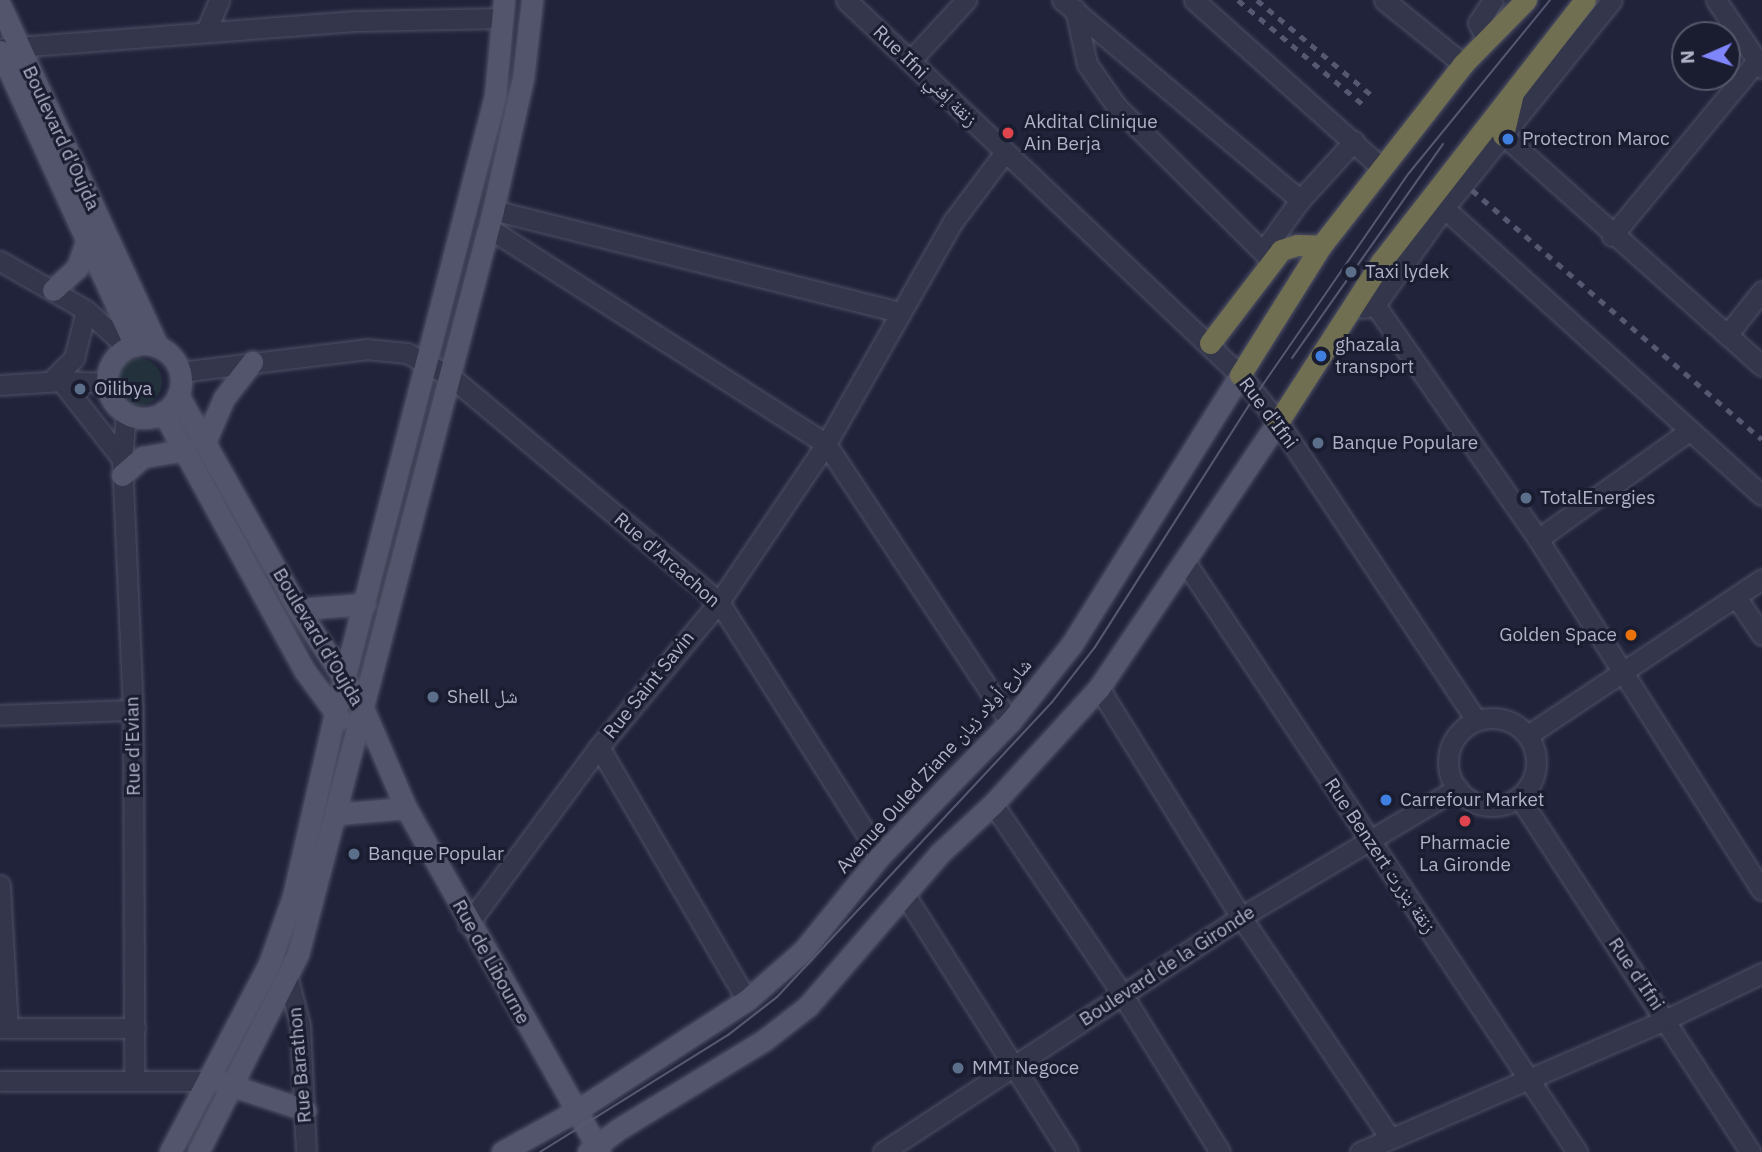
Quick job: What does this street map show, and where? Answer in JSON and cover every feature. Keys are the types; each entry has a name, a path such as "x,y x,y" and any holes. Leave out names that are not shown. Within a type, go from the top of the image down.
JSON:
{"highway":[{"name":"Avenue Ouled Ziane شارع أولاد زيان","path":"1240,375 1321,246 1463,64 1526,0"},
{"path":"1278,422 1381,262 1515,86 1585,0"},
{"path":"1503,135 1515,86"},
{"path":"1210,343 1267,255 1286,246 1321,246"}],"main road":[{"path":"198,1152 288,979 337,814 362,706 490,219 523,78 532,0"},
{"name":"Boulevard d'Oujda","path":"0,5 6,48 87,218 158,347"},
{"path":"170,1152 269,964 293,897 335,713 495,96 503,9"},
{"name":"Boulevard d'Oujda","path":"87,218 86,242 131,347"},
{"path":"53,290 77,268 86,242"},
{"path":"131,347 158,347 176,362 180,372 178,395 163,412 149,418 126,413 115,403 108,383 113,362 131,347"},
{"path":"205,442 224,398 252,362"},
{"name":"Avenue Ouled Ziane شارع أولاد زيان","path":"502,1152 576,1111 747,1000 803,951 880,856 1010,722 1072,644 1240,375"},
{"name":"Boulevard d'Oujda","path":"178,395 298,609 362,706 386,771"},
{"name":"Boulevard d'Oujda","path":"163,412 305,671 335,713 386,771"},
{"path":"595,1150 795,1018 940,853 993,804 1099,688 1278,422"},
{"path":"122,467 144,457 185,450"},
{"path":"298,609 365,604"},
{"name":"Rue de Libourne","path":"386,771 468,924 576,1111 595,1150"},
{"path":"337,814 406,808"},
{"path":"206,1081 232,1085 305,1111"}],"street":[{"path":"206,31 219,0"},
{"name":"Rue Ifni زنقة إفني","path":"846,0 1005,152"},
{"path":"911,61 966,0"},
{"path":"1194,0 1382,168"},
{"path":"1384,0 1463,64"},
{"path":"1486,38 1478,23 1493,0"},
{"path":"1352,309 1375,304 1444,208 1612,0"},
{"path":"1612,236 1760,65 1716,0"},
{"path":"1069,5 1087,64 1117,107 1267,255 1300,200 1354,141"},
{"path":"1069,5 1300,200"},
{"path":"6,48 503,9"},
{"path":"1503,135 1612,236 1762,366"},
{"name":"Rue Saint Savin","path":"468,924 599,747 719,602 826,444 899,312 954,220 1005,152"},
{"name":"Rue d'Ifni","path":"1005,152 1210,343 1240,375 1278,422 1476,720"},
{"path":"1444,208 1762,495"},
{"path":"490,219 899,312"},
{"path":"490,219 826,444 1010,722"},
{"path":"0,261 86,310 131,347"},
{"path":"1727,335 1762,292"},
{"path":"1375,304 1538,539 1762,890"},
{"path":"56,381 74,358 86,310"},
{"name":"Rue d'Arcachon","path":"180,372 366,349 407,353 427,361 450,376 719,602 880,856"},
{"path":"56,381 122,467"},
{"path":"0,385 56,381 108,383"},
{"name":"Rue d'Evian","path":"126,413 122,467 133,710 134,1078"},
{"path":"1538,539 1690,430"},
{"name":"Rue Benzert زنقة بنزرت","path":"1184,560 1577,1152"},
{"path":"1528,735 1762,579"},
{"path":"1736,597 1762,635"},
{"path":"1099,688 1241,917 1390,1138"},
{"path":"0,715 133,710"},
{"path":"1505,719 1528,735 1536,768 1519,797 1486,806 1457,788 1449,755 1458,734 1476,720 1505,719"},
{"path":"599,747 747,1000"},
{"name":"Boulevard de la Gironde","path":"883,1152 1241,917 1457,788"},
{"name":"Rue d'Ifni","path":"1519,797 1753,1147"},
{"path":"993,804 1122,994 1220,1152"},
{"path":"0,885 4,1028 135,1028"},
{"path":"905,895 1068,1152"},
{"path":"1360,1152 1667,1019 1762,973"},
{"name":"Rue Barathon","path":"288,979 300,1025 306,1152"},
{"path":"0,1081 134,1078 206,1081"}],"shaded area":[{"path":"138,358 155,365 162,382 155,399 138,406 121,399 114,382 121,365"}],"tram line":[{"path":"540,1152 728,1035 777,997 1052,702 1095,647 1255,396 1409,173 1550,0"},
{"path":"1292,358 1443,144"}],"railway":[{"path":"1238,0 1366,107"},
{"path":"1257,0 1374,97"},
{"path":"1472,190 1762,439"}],"place":[{"name":"Akdital Clinique Ain Berja","path":"1008,133"},
{"name":"Protectron Maroc","path":"1508,139"},
{"name":"Taxi lydek","path":"1351,272"},
{"name":"ghazala transport","path":"1321,356"},
{"name":"Oilibya","path":"80,389"},
{"name":"Banque Populare","path":"1318,443"},
{"name":"TotalEnergies","path":"1526,498"},
{"name":"Golden Space","path":"1631,635"},
{"name":"Shell شل","path":"433,697"},
{"name":"Carrefour Market","path":"1386,800"},
{"name":"Pharmacie La Gironde","path":"1465,821"},
{"name":"Banque Popular","path":"354,854"},
{"name":"MMI Negoce","path":"958,1068"}]}
